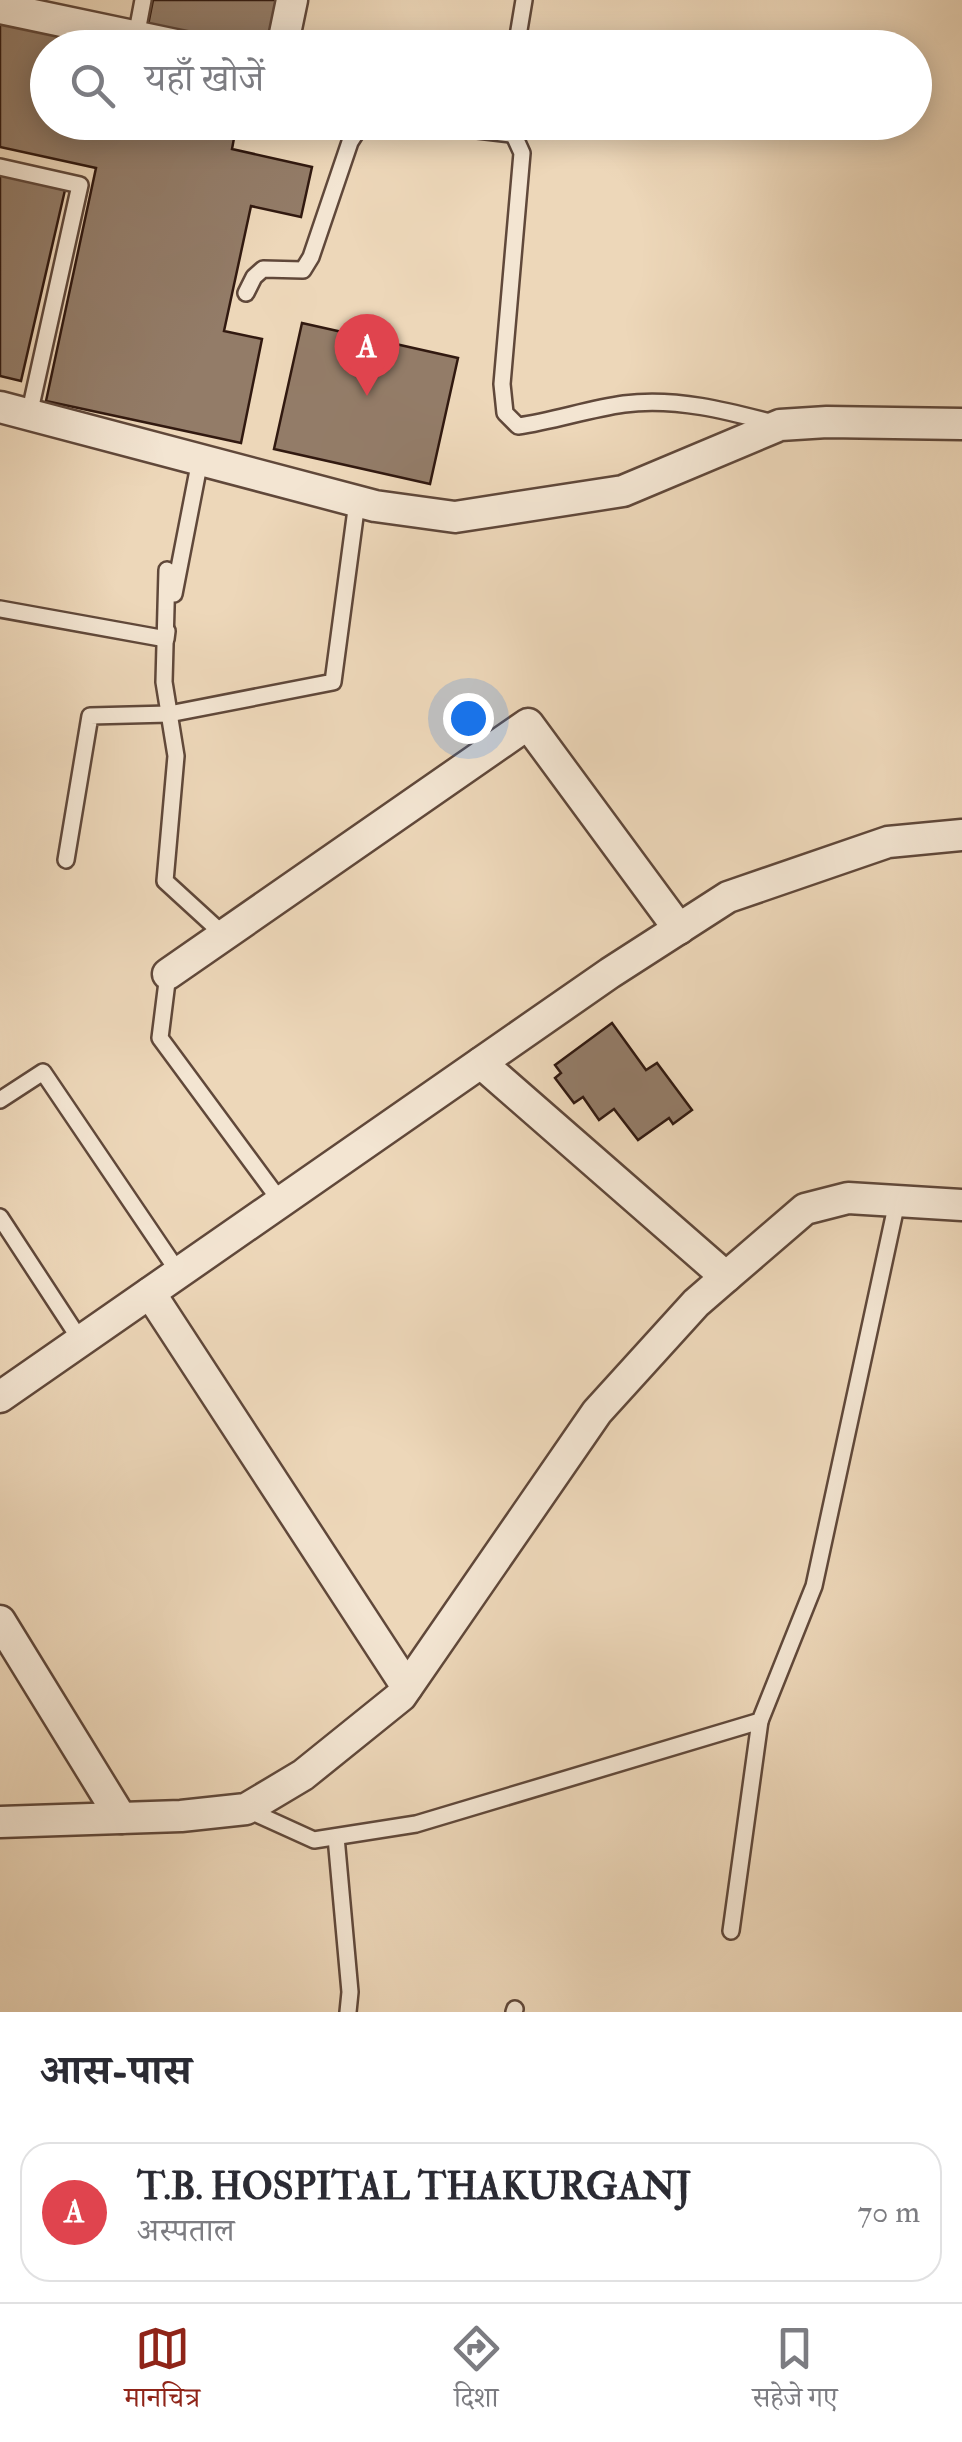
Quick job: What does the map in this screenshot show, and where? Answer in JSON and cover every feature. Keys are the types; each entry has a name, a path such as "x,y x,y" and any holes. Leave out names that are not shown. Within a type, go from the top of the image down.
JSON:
{"street":[{"path":"286,30 292,0"},
{"path":"0,8 100,30"},
{"path":"15,411 356,502 455,517 623,491 780,425 962,424"},
{"path":"168,974 528,724 679,929"},
{"path":"0,1397 728,897 888,842 962,835"},
{"path":"482,1063 726,1277"},
{"path":"0,1822 181,1816 246,1809 302,1775 407,1687 597,1412 696,1303 726,1277 805,1209 848,1198 962,1204"},
{"path":"150,1294 407,1687"},
{"path":"0,1622 121,1818"}],"lane":[{"path":"137,30 143,0"},
{"path":"519,30 524,0"},
{"path":"246,293 263,269 303,270 351,140"},
{"path":"516,140 522,153 502,384 505,413 518,426 626,404 701,405 780,425"},
{"path":"0,166 80,184 15,411"},
{"path":"166,638 200,460"},
{"path":"66,860 90,716 169,714 333,682 356,502"},
{"path":"168,570 164,682 176,756 165,881 224,935"},
{"path":"0,609 166,638"},
{"path":"168,974 160,1038 281,1202"},
{"path":"2,1096 44,1072 180,1273"},
{"path":"731,1931 760,1721 814,1586 897,1202"},
{"path":"0,1217 81,1341"},
{"path":"246,1809 314,1840 416,1824 760,1721"},
{"path":"336,1837 350,1992 348,2012"}],"building":[{"path":"153,0 283,0 277,30 172,30 148,25"},
{"path":"0,22 36,30 30,30 30,140 234,140 232,149 312,167 301,217 251,206 224,331 262,339 241,443 46,401 96,168 0,147"},
{"path":"0,175 65,190 21,381 0,376"},
{"path":"302,323 458,358 430,484 274,449"},
{"path":"612,1023 646,1070 657,1063 692,1110 673,1124 669,1118 638,1140 614,1109 599,1120 583,1097 574,1103 555,1078 561,1073 555,1065"}],"place":[{"name":"T.B. HOSPITAL THAKURGANJ","path":"367,396"}]}
